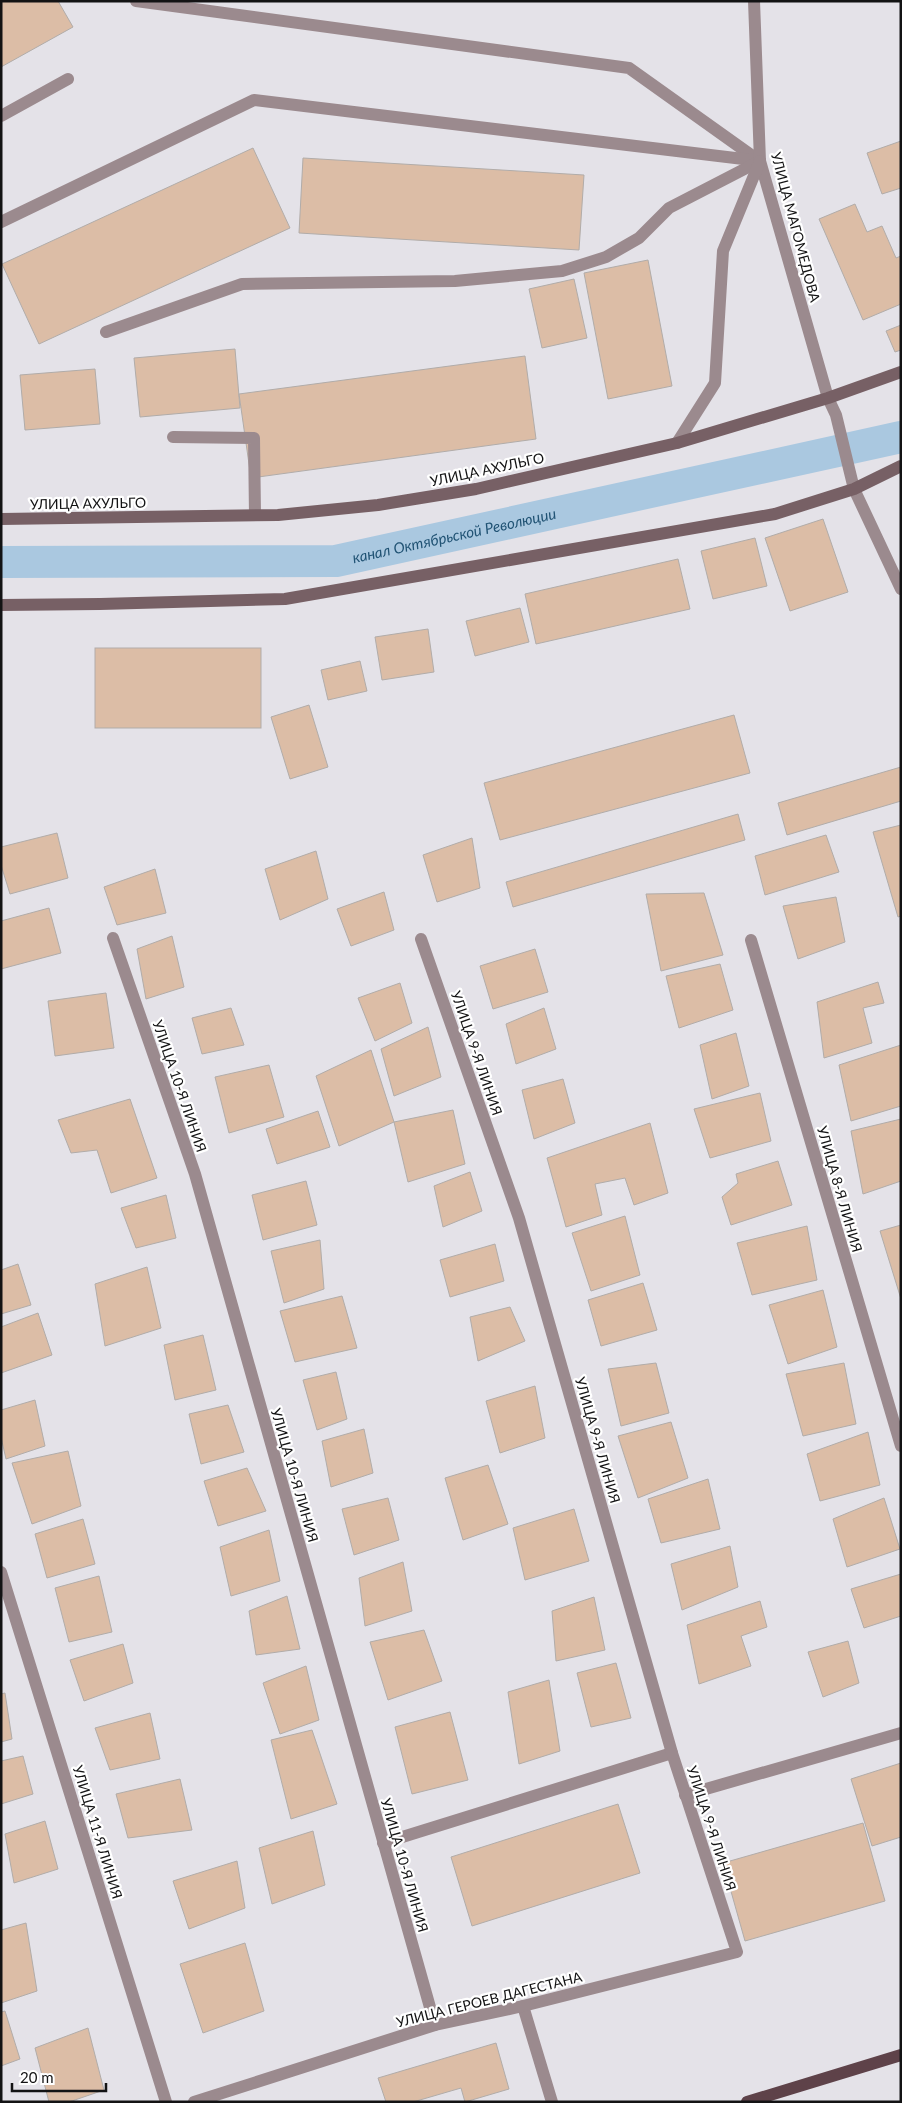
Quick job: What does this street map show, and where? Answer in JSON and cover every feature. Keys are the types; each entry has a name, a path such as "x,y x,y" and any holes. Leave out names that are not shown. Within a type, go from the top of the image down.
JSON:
{"main road":[{"path":"828,398 901,372"},
{"name":"УЛИЦА АХУЛЬГО","path":"1,519 255,515 378,505 476,489 677,443 828,398"},
{"path":"1,604 100,604 285,599 775,514 854,489 901,466"},
{"path":"747,2102 901,2054"}],"street":[{"path":"137,1 629,68 760,161"},
{"name":"УЛИЦА МАГОМЕДОВА","path":"754,1 760,161 828,398 836,415 854,489"},
{"path":"1,116 68,79"},
{"path":"1,222 254,100 760,161"},
{"path":"106,332 242,284 455,281 562,271 606,257 638,238 669,208 760,161"},
{"path":"677,443 716,383 723,252 760,161"},
{"path":"174,437 254,438 255,515"},
{"path":"854,489 901,589"},
{"name":"УЛИЦА 10-Я ЛИНИЯ","path":"112,938 195,1174 435,2025"},
{"name":"УЛИЦА 9-Я ЛИНИЯ","path":"421,939 519,1218 672,1753 737,1952"},
{"name":"УЛИЦА 8-Я ЛИНИЯ","path":"751,940 901,1446"},
{"name":"УЛИЦА 11-Я ЛИНИЯ","path":"1,1572 166,2102"},
{"path":"685,1795 901,1733"},
{"path":"383,1843 672,1753"},
{"name":"УЛИЦА ГЕРОЕВ ДАГЕСТАНА","path":"194,2102 435,2025 523,2006 737,1952"},
{"path":"523,2006 552,2102"}],"building":[{"path":"1,1 58,1 73,27 1,67"},
{"path":"901,141 901,188 882,194 867,153"},
{"path":"253,148 290,228 39,344 2,264"},
{"path":"303,158 584,175 579,250 299,233"},
{"path":"855,204 867,232 882,226 896,258 901,256 901,304 863,320 819,219"},
{"path":"648,260 672,386 608,399 584,273"},
{"path":"574,279 587,338 542,348 529,289"},
{"path":"901,325 901,350 895,352 886,331"},
{"path":"235,349 240,408 140,417 134,358"},
{"path":"525,356 536,439 251,478 239,394"},
{"path":"95,369 100,424 25,430 20,375"},
{"path":"823,519 848,592 790,611 765,538"},
{"path":"755,538 767,586 713,599 701,551"},
{"path":"678,559 690,609 536,644 525,594"},
{"path":"520,608 529,642 475,656 466,621"},
{"path":"428,629 434,672 382,680 375,637"},
{"path":"95,648 261,648 261,728 95,728"},
{"path":"360,661 367,691 328,700 321,670"},
{"path":"309,705 328,767 290,779 271,717"},
{"path":"734,715 750,773 500,840 484,783"},
{"path":"901,767 901,801 787,835 778,803"},
{"path":"738,814 745,840 513,907 506,882"},
{"path":"901,825 901,916 898,917 873,832"},
{"path":"57,833 68,878 10,894 1,865 1,847"},
{"path":"826,835 839,872 765,895 755,856"},
{"path":"472,838 480,888 437,902 423,855"},
{"path":"316,851 328,899 280,920 265,869"},
{"path":"155,869 166,913 117,925 104,887"},
{"path":"384,892 394,930 351,946 337,909"},
{"path":"704,893 723,955 661,971 646,894"},
{"path":"836,897 845,942 798,959 783,906"},
{"path":"49,908 61,953 1,969 1,921"},
{"path":"172,936 184,987 146,999 137,949"},
{"path":"535,949 548,992 493,1009 480,966"},
{"path":"720,964 733,1010 679,1028 666,976"},
{"path":"878,982 884,1003 863,1008 872,1043 824,1058 817,1002"},
{"path":"400,983 412,1023 375,1041 358,998"},
{"path":"106,993 114,1048 55,1056 48,1001"},
{"path":"231,1008 244,1045 202,1054 192,1018"},
{"path":"544,1008 556,1049 516,1064 506,1024"},
{"path":"428,1027 441,1077 394,1096 381,1049"},
{"path":"736,1033 749,1086 712,1099 700,1045"},
{"path":"901,1045 901,1106 851,1121 839,1065"},
{"path":"371,1050 394,1122 339,1146 316,1076"},
{"path":"269,1065 284,1117 229,1133 215,1077"},
{"path":"563,1079 575,1123 534,1139 522,1090"},
{"path":"760,1093 771,1141 710,1158 694,1109"},
{"path":"130,1099 157,1178 111,1193 97,1150 71,1153 58,1120"},
{"path":"453,1110 465,1164 408,1182 394,1122"},
{"path":"318,1111 330,1147 277,1164 266,1129"},
{"path":"901,1119 901,1181 863,1194 851,1131"},
{"path":"650,1123 668,1193 634,1205 625,1178 595,1184 602,1215 566,1227 547,1158"},
{"path":"778,1161 792,1205 731,1225 722,1197 738,1183 736,1174"},
{"path":"470,1172 482,1211 443,1227 434,1186"},
{"path":"306,1181 317,1225 263,1240 252,1195"},
{"path":"166,1195 176,1238 136,1248 121,1208"},
{"path":"625,1216 640,1275 591,1291 572,1233"},
{"path":"901,1225 901,1299 880,1231"},
{"path":"807,1226 817,1280 752,1295 737,1243"},
{"path":"320,1240 324,1289 284,1303 271,1251"},
{"path":"495,1244 504,1281 450,1297 440,1260"},
{"path":"18,1264 31,1305 1,1314 1,1270"},
{"path":"147,1267 161,1328 105,1346 95,1284"},
{"path":"643,1283 657,1330 601,1346 588,1300"},
{"path":"823,1290 837,1347 788,1364 769,1305"},
{"path":"342,1296 357,1348 295,1362 280,1311"},
{"path":"510,1307 525,1341 478,1361 470,1317"},
{"path":"38,1313 52,1355 1,1373 1,1327"},
{"path":"203,1335 216,1390 175,1400 164,1345"},
{"path":"656,1363 669,1413 621,1426 608,1369"},
{"path":"844,1363 856,1424 803,1436 786,1374"},
{"path":"336,1372 347,1419 317,1430 303,1380"},
{"path":"535,1386 545,1438 500,1453 486,1401"},
{"path":"35,1400 45,1446 6,1459 1,1437 1,1410"},
{"path":"228,1405 244,1452 201,1464 189,1414"},
{"path":"671,1422 688,1478 638,1498 618,1436"},
{"path":"364,1429 373,1473 331,1487 322,1441"},
{"path":"868,1432 880,1485 820,1501 807,1454"},
{"path":"68,1451 81,1506 32,1524 12,1463"},
{"path":"488,1465 508,1524 463,1540 445,1478"},
{"path":"247,1468 266,1511 218,1526 204,1481"},
{"path":"708,1479 720,1529 661,1543 648,1499"},
{"path":"388,1498 399,1540 354,1555 342,1509"},
{"path":"884,1498 900,1549 847,1567 833,1519"},
{"path":"574,1509 589,1561 525,1580 513,1528"},
{"path":"83,1519 95,1564 47,1578 35,1534"},
{"path":"269,1530 280,1581 231,1596 220,1547"},
{"path":"730,1546 738,1587 682,1610 671,1564"},
{"path":"403,1562 412,1611 365,1626 359,1578"},
{"path":"901,1574 901,1616 864,1628 851,1589"},
{"path":"99,1576 112,1632 69,1642 55,1588"},
{"path":"287,1596 300,1649 256,1655 249,1611"},
{"path":"594,1597 605,1650 556,1661 552,1611"},
{"path":"760,1601 767,1627 741,1636 751,1666 699,1684 687,1625"},
{"path":"424,1630 442,1681 388,1700 370,1642"},
{"path":"848,1641 859,1683 823,1697 808,1652"},
{"path":"123,1644 133,1683 84,1701 70,1660"},
{"path":"616,1663 631,1718 591,1727 577,1673"},
{"path":"306,1666 319,1720 280,1734 263,1683"},
{"path":"549,1680 560,1751 519,1764 508,1692"},
{"path":"5,1693 12,1739 1,1742 1,1694"},
{"path":"450,1712 468,1780 412,1794 395,1727"},
{"path":"150,1713 160,1759 110,1770 95,1728"},
{"path":"312,1730 337,1804 291,1819 271,1740"},
{"path":"23,1756 33,1794 1,1804 1,1761"},
{"path":"901,1763 901,1837 872,1846 851,1779"},
{"path":"180,1779 192,1830 128,1838 116,1794"},
{"path":"618,1804 640,1873 472,1926 451,1857"},
{"path":"45,1821 58,1869 14,1883 5,1834"},
{"path":"863,1823 885,1901 745,1941 723,1863"},
{"path":"313,1831 325,1885 272,1904 259,1848"},
{"path":"237,1861 245,1908 189,1929 173,1881"},
{"path":"26,1923 37,1991 1,2003 1,1930"},
{"path":"245,1943 264,2011 203,2033 180,1964"},
{"path":"5,2011 20,2059 1,2066 1,2012"},
{"path":"88,2028 104,2090 69,2102 49,2102 35,2048"},
{"path":"496,2043 509,2089 465,2102 461,2088 413,2102 386,2102 378,2078"}],"waterway":[{"name":"канал Октябрьской Революции","path":"1,562 336,561 901,437"}]}
